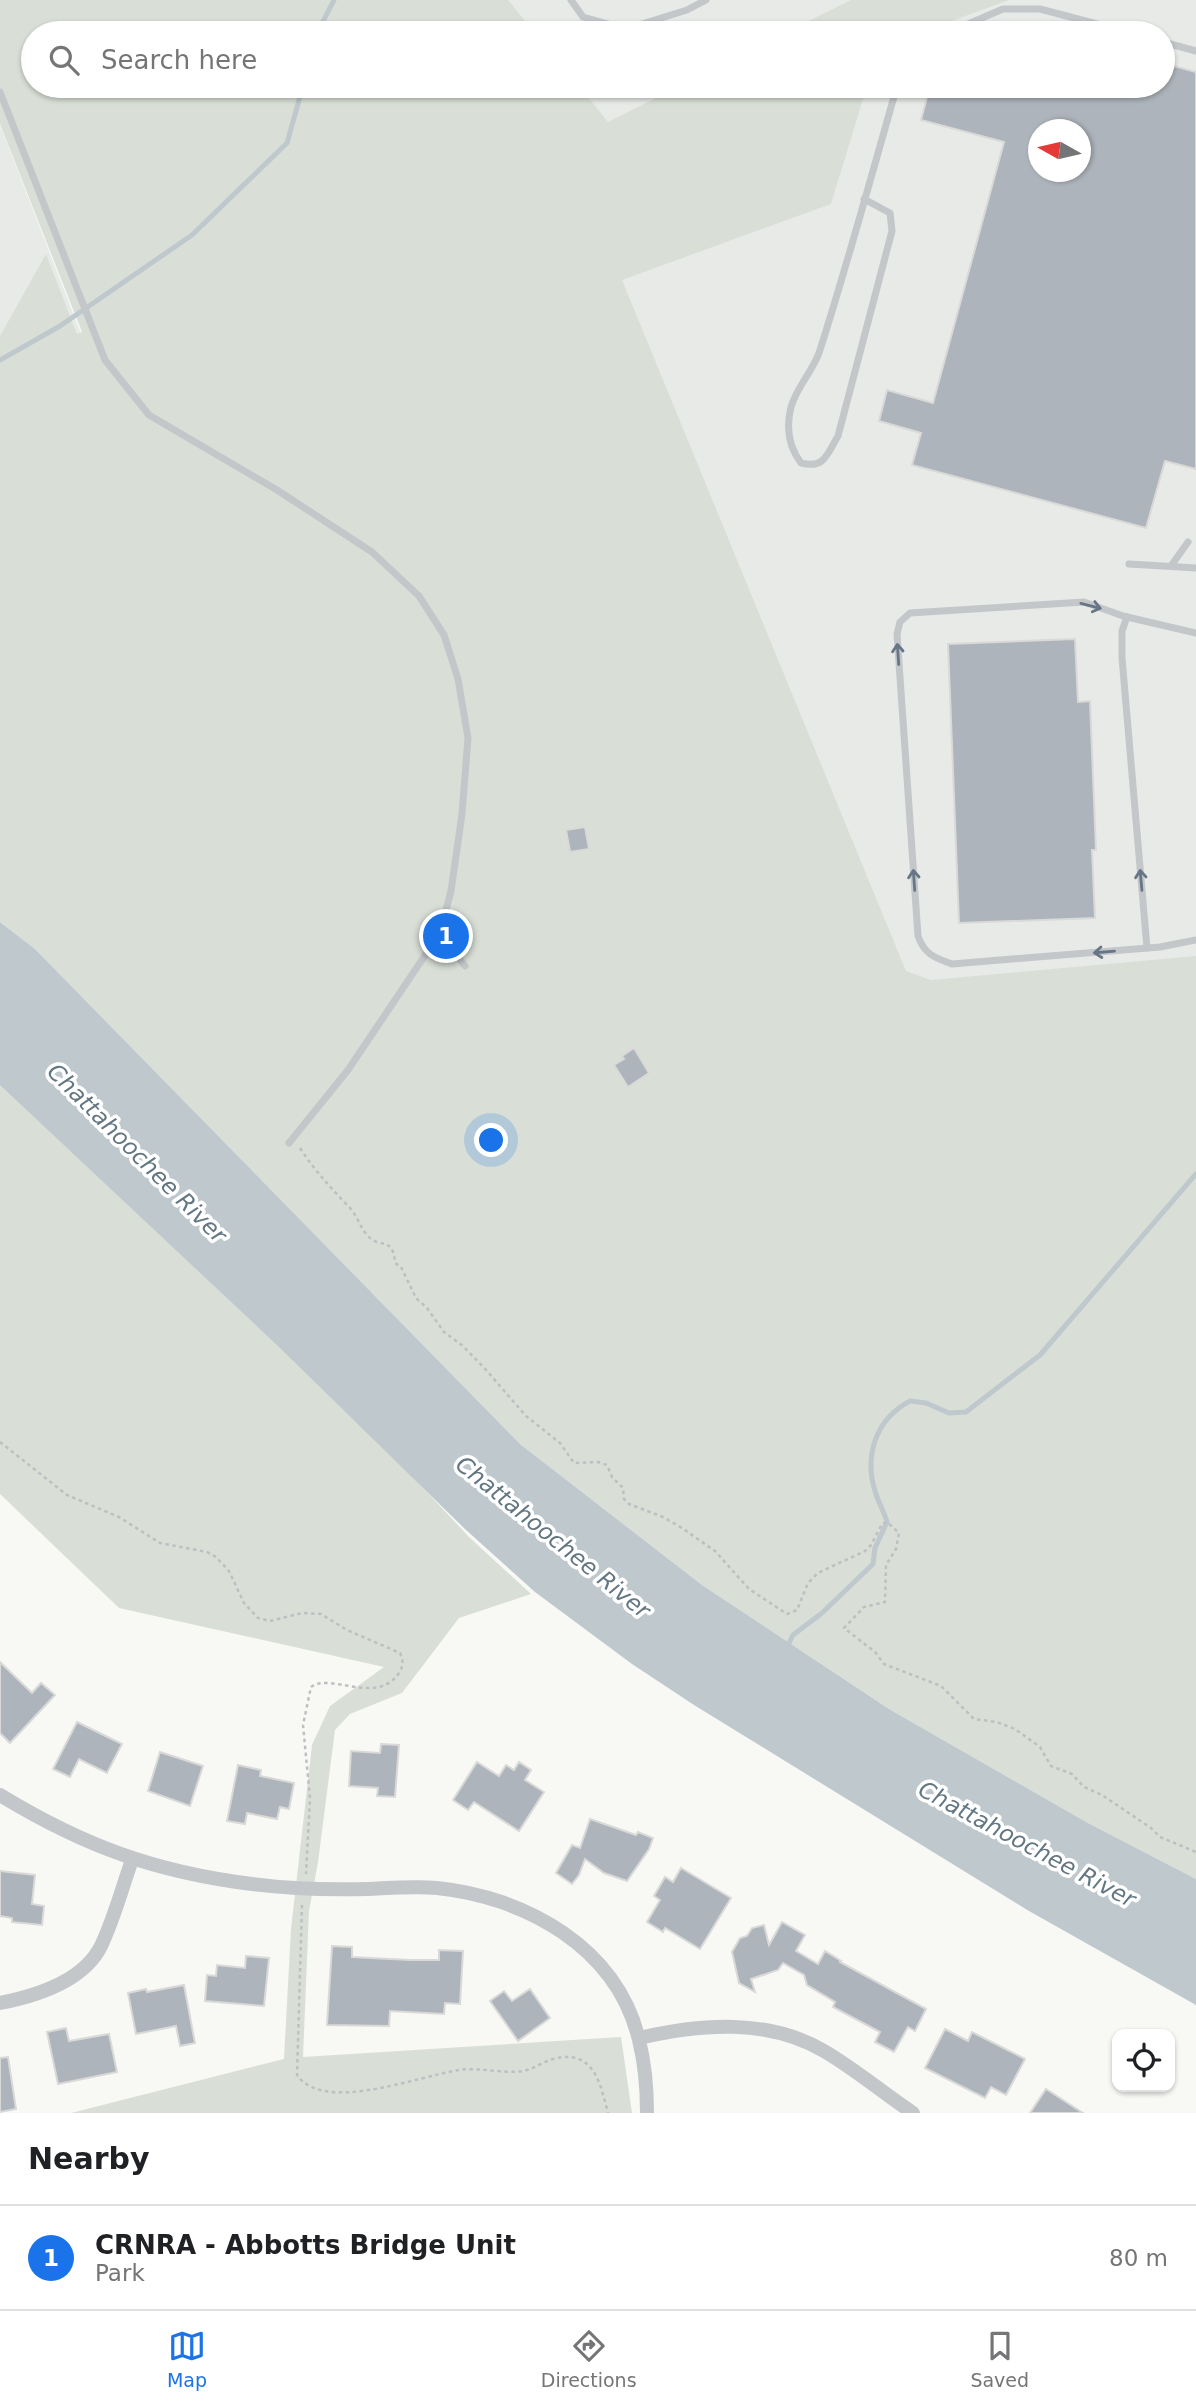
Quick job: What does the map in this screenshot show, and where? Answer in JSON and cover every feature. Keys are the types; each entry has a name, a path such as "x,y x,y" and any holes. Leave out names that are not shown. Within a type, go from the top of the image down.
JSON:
{"street":[{"path":"0,1796 74,1836 132,1860 183,1873 254,1885 304,1888 434,1888 470,1892 505,1902 553,1924 590,1954 619,1992 639,2038 647,2085 647,2113"},
{"path":"0,2003 25,1998 59,1986 81,1969 100,1949 132,1860"},
{"path":"639,2038 678,2029 727,2026 768,2031 824,2051 913,2113"}],"lane":[{"path":"571,0 583,17 597,21"},
{"path":"652,21 687,10 706,0"},
{"path":"975,21 1003,9 1040,9 1086,21"},
{"path":"1175,45 1196,51"},
{"path":"0,92 105,360 149,415 277,490 372,552 419,596 444,635 458,679 468,738 462,814 453,878 440,933 348,1070 289,1143"},
{"path":"864,199 890,213 892,231 838,436 821,463 813,466 801,463 793,453 789,437 791,408 819,354 864,199 893,98"},
{"path":"1171,566 1188,542"},
{"path":"1129,564 1196,568"},
{"path":"1196,634 1127,617 1084,602 910,613 900,622 897,634 918,936 922,948 933,957 952,964 1147,948 1196,940"},
{"path":"1127,617 1122,631 1122,658 1147,948"},
{"path":"440,933 465,966"}],"path":[{"path":"304,1125 299,1145 317,1174 349,1208 366,1234 373,1240 387,1243 393,1248 395,1263 401,1267 416,1298 428,1308 444,1332 463,1346 526,1416 567,1450 571,1461 607,1465 612,1477 623,1488 629,1504 674,1522 715,1551 749,1589 786,1614 797,1610 808,1583 818,1573 865,1552 881,1524 887,1522 899,1533 896,1549 886,1565 885,1602 864,1607 844,1628 875,1653 884,1664 941,1686 974,1719 1015,1728 1040,1747 1051,1766 1072,1774 1084,1787 1102,1795 1160,1837 1196,1852"},
{"path":"0,1442 67,1494 119,1517 160,1544 207,1552 216,1557 229,1571 244,1603 258,1618 270,1621 302,1613 321,1614 347,1630 400,1653 402,1666 387,1684 364,1688 320,1682 312,1687 303,1724 310,1798 300,1939 297,2045 297,2075 302,2087"},
{"path":"397,2090 458,2070 525,2070 553,2059 571,2057 592,2067 608,2113"}],"shaded area":[{"path":"0,0 508,0 525,21 21,21 21,98 589,98 608,122 656,98 863,98 831,204 622,280 906,971 931,980 1196,956 1196,1879 1088,1823 889,1709 702,1585 520,1444 35,949 0,922 0,336 46,254 77,334 82,332 0,124"},
{"path":"507,0 1196,0 1196,1008 949,1106 553,142 573,98 1175,98 1175,21 525,21"},
{"path":"851,0 1009,0 952,21 808,21"},
{"path":"0,125 82,336 0,368"},
{"path":"0,1080 316,1373 469,1537 531,1594 459,1618 402,1693 350,1714 335,1730 309,1911 303,2057 621,2037 632,2113 71,2113 284,2059 291,1929 312,1745 330,1706 384,1667 119,1608 0,1494"}],"water":[{"name":"Chattahoochee River","path":"0,922 35,949 520,1444 702,1585 889,1709 1088,1823 1196,1879 1196,2005 1029,1911 694,1705 632,1664 535,1592 465,1529 278,1346 0,1085"}],"building":[{"path":"1175,66 1196,72 1196,469 1165,461 1146,528 912,465 921,433 879,421 887,390 933,403 1004,142 921,120 927,98 1175,98"},
{"path":"1075,639 1078,702 1090,701 1096,850 1092,850 1095,918 959,923 948,644"},
{"path":"585,827 589,849 570,852 566,830"},
{"path":"634,1048 649,1073 628,1087 614,1065"},
{"path":"0,1662 32,1693 41,1683 55,1695 10,1743 0,1733"},
{"path":"77,1722 122,1744 107,1773 79,1759 70,1777 53,1769"},
{"path":"381,1744 399,1745 395,1797 377,1796 378,1788 349,1786 351,1751 380,1753"},
{"path":"160,1752 203,1766 190,1806 148,1791"},
{"path":"477,1762 499,1776 506,1765 514,1770 519,1762 531,1770 525,1780 544,1792 519,1831 474,1802 468,1810 453,1800"},
{"path":"238,1765 261,1770 260,1776 294,1783 289,1809 280,1807 277,1819 247,1813 245,1824 227,1821"},
{"path":"590,1819 653,1838 649,1849 627,1881 604,1873 585,1859 572,1884 556,1873 572,1845 580,1848"},
{"path":"681,1868 731,1898 700,1949 665,1928 663,1932 647,1922 660,1900 654,1896 665,1877 673,1882"},
{"path":"0,1871 35,1875 32,1904 44,1906 42,1925 12,1922 12,1918 0,1916"},
{"path":"782,1922 805,1935 796,1951 818,1964 825,1951 926,2009 915,2031 908,2027 894,2052 875,2042 880,2032 833,2007 835,2002 807,1985 804,1975 783,1963 778,1970 751,1979 755,1992 739,1983 732,1952 740,1938 747,1936 752,1928 764,1925 769,1945"},
{"path":"332,1946 352,1947 352,1957 410,1960 439,1960 439,1950 463,1951 460,2004 445,2003 444,2014 390,2011 389,2026 327,2025"},
{"path":"246,1956 269,1958 264,2006 205,2001 207,1975 216,1976 217,1965 245,1968"},
{"path":"184,1985 195,2043 180,2046 176,2026 136,2034 128,1993"},
{"path":"530,1989 550,2018 518,2041 490,2001 504,1991 512,2001"},
{"path":"66,2028 69,2041 109,2034 117,2072 58,2084 47,2032"},
{"path":"945,2029 968,2041 972,2032 1025,2059 1006,2095 991,2087 985,2098 925,2068"},
{"path":"8,2057 16,2109 0,2112 0,2058"},
{"path":"1046,2089 1083,2113 1030,2113"}],"waterway":[{"path":"323,21 334,0"},
{"path":"0,360 60,326 192,235 287,143 300,98"},
{"path":"789,1643 793,1635 822,1613 873,1564 875,1548 887,1522 872,1478 872,1451 881,1428 889,1418 910,1401 926,1403 949,1413 966,1412 1040,1355 1196,1174"}],"place":[{"name":"CRNRA - Abbotts Bridge Unit","path":"446,936"}]}
